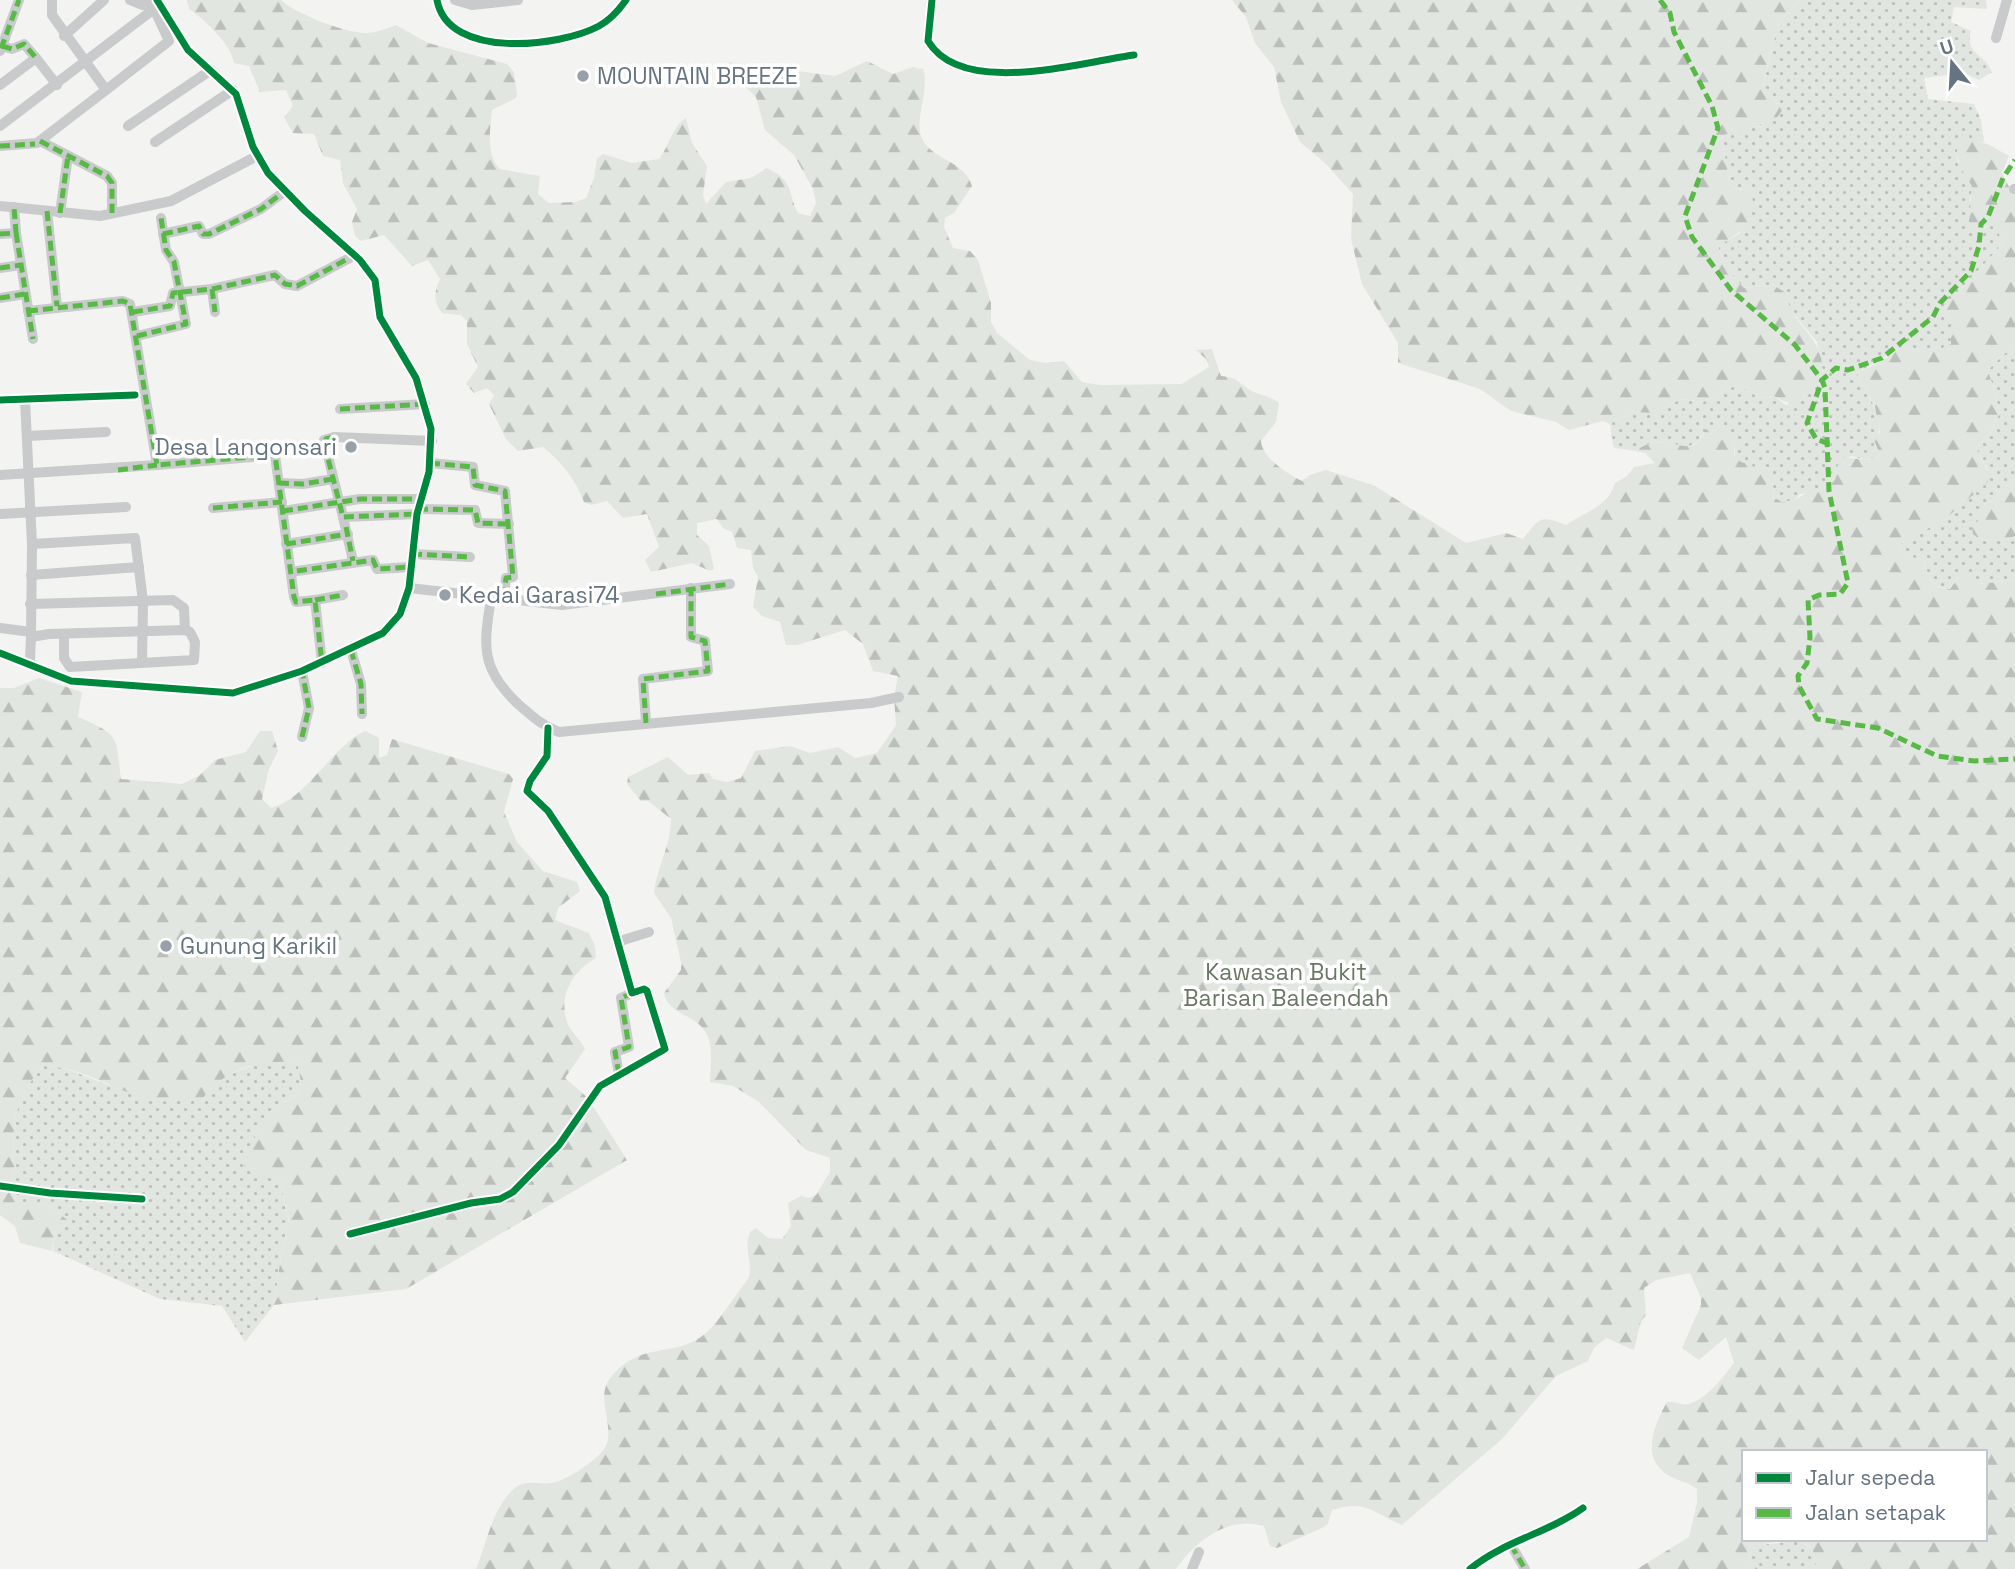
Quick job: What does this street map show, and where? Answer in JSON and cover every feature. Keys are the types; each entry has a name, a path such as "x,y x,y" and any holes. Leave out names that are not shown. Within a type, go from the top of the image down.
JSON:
{"street":[{"path":"19,0 1,47 12,50 24,44 57,85"},
{"path":"52,0 52,15 64,36 106,90"},
{"path":"64,36 104,0"},
{"path":"130,0 142,5 153,3"},
{"path":"437,0 439,10 446,18 470,36 521,45 596,27 609,20 626,0"},
{"path":"454,0 472,5 518,0"},
{"path":"932,0 928,41 937,54 958,66 982,71 1024,71 1134,55"},
{"path":"1996,38 2007,0"},
{"path":"0,126 57,85 153,3"},
{"path":"0,653 71,681 214,693 254,688 322,663 383,633 395,622 409,588 418,507 430,463 432,441 425,404 407,360 380,317 375,280 355,255 285,191 257,156 233,90 180,39 153,3"},
{"path":"0,146 25,146 40,141 169,41 153,3"},
{"path":"0,85 36,58"},
{"path":"128,126 211,70"},
{"path":"155,142 233,90"},
{"path":"40,141 110,179 112,213"},
{"path":"60,213 68,156"},
{"path":"0,206 91,216 112,213 171,201 257,156"},
{"path":"163,234 199,226 203,234 209,234 261,209 285,191"},
{"path":"14,207 33,339"},
{"path":"47,211 57,306"},
{"path":"137,336 185,326 174,262 166,250 161,218"},
{"path":"0,234 16,233"},
{"path":"133,312 170,306 172,294 212,289 275,275 285,284 297,286 355,255"},
{"path":"0,268 21,265"},
{"path":"212,289 215,312"},
{"path":"0,298 25,294"},
{"path":"28,311 57,306 123,302 130,304 157,465"},
{"path":"0,400 135,395"},
{"path":"25,400 32,544 30,660"},
{"path":"340,410 425,404"},
{"path":"27,436 106,432"},
{"path":"353,561 324,443 326,439 432,441"},
{"path":"0,475 157,465 271,453 276,458 295,600 315,600 342,595"},
{"path":"430,463 473,467 475,485 503,489 513,577 506,578 503,601"},
{"path":"279,482 303,484 333,479"},
{"path":"213,508 282,507 375,499 418,507 475,510 478,523 509,524"},
{"path":"375,499 376,515"},
{"path":"0,514 126,507"},
{"path":"344,517 376,515 418,507"},
{"path":"286,544 348,534"},
{"path":"32,544 135,538 143,601 142,662"},
{"path":"412,554 470,557"},
{"path":"297,571 373,560 378,569 411,567"},
{"path":"31,575 139,566"},
{"path":"409,588 503,601 562,605 730,584"},
{"path":"646,723 643,679 708,671 705,641 691,637 691,588"},
{"path":"491,599 485,634 488,664 511,696 548,729 578,732 646,723 871,703 899,697"},
{"path":"30,604 173,600 182,604 185,631"},
{"path":"315,600 322,663"},
{"path":"0,628 31,634 64,635 185,631 190,632 195,642 192,662 70,667 64,658 64,635"},
{"path":"351,650 361,684 362,714"},
{"path":"302,671 309,708 302,737"},
{"path":"548,729 547,756 530,781 527,791 548,811 605,897 632,993"},
{"path":"617,942 649,932"},
{"path":"350,1234 471,1203 500,1199 513,1192 559,1145 600,1086 665,1049 647,991 621,998 629,1047 615,1052 619,1074"},
{"path":"0,1186 50,1193 142,1199"},
{"path":"1470,1569 1488,1555 1556,1525 1583,1508"},
{"path":"1511,1545 1525,1569"},
{"path":"1192,1569 1199,1552"}],"green space":[{"name":"Kawasan Bukit Barisan Baleendah","path":"187,0 281,0 308,16 344,29 368,33 396,25 428,43 507,64 514,72 517,94 516,98 492,110 490,141 493,157 500,169 540,176 538,194 549,203 575,202 586,198 594,178 597,159 603,154 632,163 659,159 678,126 686,118 692,143 707,166 703,195 706,204 726,182 751,178 767,168 786,182 798,213 810,216 816,203 813,189 794,155 765,130 756,97 739,81 729,62 835,76 867,61 893,74 913,67 923,69 925,86 920,120 921,136 931,150 962,171 972,186 954,213 945,218 944,227 953,248 970,251 978,260 991,303 991,322 997,333 1030,360 1045,363 1064,361 1082,382 1100,385 1182,384 1209,367 1207,360 1196,350 1212,349 1221,376 1232,378 1279,403 1276,422 1261,441 1266,453 1283,470 1302,481 1310,475 1326,470 1375,486 1466,543 1506,533 1523,539 1537,522 1545,519 1566,525 1602,503 1615,483 1627,476 1634,467 1655,463 1645,453 1635,451 1654,443 1692,446 1707,429 1730,429 1734,440 1734,455 1741,462 1770,472 1775,498 1782,502 1795,500 1808,492 1816,493 1835,480 1838,465 1844,457 1866,460 1880,455 1873,438 1880,433 1875,407 1857,373 1882,361 1903,346 1931,353 1951,344 1951,323 1945,307 1998,249 2002,239 1992,223 1976,232 1969,223 1972,186 1958,159 1959,140 1979,141 2009,156 2002,172 2011,191 2015,191 2015,347 1988,370 2000,412 1991,432 1976,448 1990,476 1987,483 1945,519 1899,545 1902,555 1924,560 1931,580 1938,587 1950,589 1962,572 1970,573 1979,584 2015,580 2015,1569 1814,1569 1816,1564 1812,1548 1791,1541 1774,1542 1752,1549 1748,1560 1758,1569 1637,1569 1689,1537 1697,1503 1697,1489 1668,1475 1654,1460 1652,1441 1662,1411 1667,1402 1686,1404 1702,1397 1734,1363 1726,1337 1699,1360 1682,1348 1701,1305 1701,1298 1690,1273 1656,1280 1644,1288 1646,1315 1641,1321 1634,1350 1606,1338 1594,1348 1588,1361 1556,1376 1502,1439 1402,1525 1369,1509 1344,1507 1332,1510 1328,1524 1322,1528 1277,1548 1270,1546 1264,1526 1238,1524 1226,1527 1203,1540 1176,1569 476,1569 495,1515 515,1488 523,1484 551,1483 564,1479 601,1453 608,1436 604,1396 611,1377 633,1359 689,1343 707,1332 748,1279 750,1232 756,1228 768,1238 782,1239 791,1226 788,1203 801,1196 809,1198 816,1195 830,1172 830,1158 806,1150 759,1102 733,1086 710,1082 711,1051 706,1033 701,1026 667,1001 664,993 681,970 681,962 671,918 654,893 671,819 648,801 641,801 627,784 628,777 668,757 688,775 709,773 713,779 727,782 741,778 755,751 790,746 810,753 838,747 855,758 877,753 896,725 894,697 898,676 873,671 863,644 845,630 797,645 786,645 780,622 762,616 753,607 758,577 753,568 751,550 737,548 732,532 723,528 717,519 697,523 697,535 709,546 714,569 710,571 692,563 651,572 645,560 659,547 647,514 623,518 607,501 591,505 584,502 567,472 543,447 518,451 506,439 489,404 494,395 487,388 474,393 466,384 478,367 467,344 467,321 461,315 442,313 439,309 435,296 440,279 428,260 412,266 384,235 361,241 355,236 352,222 357,209 343,183 340,160 323,156 314,134 293,133 284,117 293,106 286,90 260,92 249,66 234,63 228,48 209,25 189,9"},
{"path":"1232,0 1801,0 1783,18 1772,45 1763,87 1782,110 1772,121 1721,136 1731,188 1750,191 1753,201 1749,225 1718,247 1725,267 1744,288 1773,285 1786,293 1795,316 1820,353 1822,383 1796,403 1774,396 1760,398 1741,386 1734,386 1703,402 1681,399 1653,413 1632,412 1610,424 1603,421 1569,430 1556,422 1511,411 1480,389 1398,363 1398,343 1362,284 1351,239 1353,194 1325,163 1300,142 1281,102 1274,67 1255,43 1246,17"},
{"path":"1801,0 1986,0 1987,9 1954,7 1951,22 1971,31 1970,45 1992,72 1979,80 1964,73 1924,78 1928,99 1974,104 1981,120 1984,142 1960,140 1957,160 1973,186 1970,200 1984,229 1992,222 2002,239 1998,249 1945,307 1951,323 1952,344 1931,353 1903,346 1857,373 1877,417 1879,427 1875,445 1880,455 1866,460 1851,456 1838,465 1835,480 1816,493 1800,494 1795,500 1782,502 1775,498 1767,473 1735,458 1734,440 1704,432 1698,442 1687,447 1654,443 1635,451 1615,448 1610,424 1632,412 1653,413 1681,399 1703,402 1734,386 1741,386 1760,398 1774,396 1786,405 1804,397 1823,372 1817,342 1788,307 1786,293 1773,285 1744,288 1725,267 1718,246 1740,233 1746,190 1731,188 1721,136 1745,127 1761,127 1778,104 1763,88 1772,45 1783,18"},
{"path":"2015,347 2015,479 1982,508 1985,541 2015,536 2015,580 1978,584 1970,573 1958,577 1949,589 1943,588 1931,580 1924,560 1901,555 1899,544 1945,519 1988,470 1976,448 1991,432 2000,412 1988,370"},
{"path":"2015,479 2015,536 1993,541 1983,540 1973,534 1972,527 1982,516 1982,508"},
{"path":"39,678 82,692 78,717 102,729 114,739 121,779 182,784 200,775 215,760 246,752 260,731 272,731 278,751 269,769 262,799 271,808 296,794 341,749 365,731 379,738 379,758 387,755 392,739 509,774 513,779 504,812 517,842 543,871 577,882 580,891 558,908 555,920 589,933 595,946 596,958 574,977 566,993 564,1002 567,1022 585,1049 565,1078 588,1098 627,1160 406,1289 274,1305 289,1221 280,1182 244,1166 263,1120 298,1092 300,1076 297,1062 256,1064 222,1079 202,1099 171,1101 153,1100 72,1070 44,1066 22,1096 17,1113 13,1147 17,1202 48,1205 70,1222 55,1232 52,1251 20,1243 15,1226 0,1215 0,688 14,688"},
{"path":"266,1060 297,1062 300,1085 294,1096 275,1108 263,1120 245,1165 280,1182 289,1222 274,1305 245,1342 222,1306 160,1299 53,1251 55,1232 70,1222 48,1205 17,1203 13,1147 17,1113 22,1096 44,1066 72,1071 116,1087 202,1099 217,1079"},
{"path":"1798,1541 1812,1548 1816,1564 1814,1569 1758,1569 1748,1560 1752,1549 1759,1545"}],"marked path":[{"path":"0,44 2,46 19,0"},
{"path":"1660,0 1670,13 1674,32 1712,106 1718,128 1685,216 1692,237 1731,290 1795,345 1822,380 1825,388 1829,491 1848,583 1840,594 1819,595 1808,600 1810,638 1807,663 1798,676 1799,686 1817,719 1878,728 1937,756 1974,761 2015,759"},
{"path":"2,46 12,49 24,44 36,58"},
{"path":"40,141 107,176 112,183 112,213"},
{"path":"0,146 35,144"},
{"path":"60,213 68,156"},
{"path":"1829,444 1816,439 1807,423 1822,380 1836,368 1848,370 1882,358 1933,317 1940,303 1971,271 1979,246 1981,224 1988,217 2003,178 2015,160"},
{"path":"163,234 199,226 203,234 209,234 261,209 285,191"},
{"path":"0,234 16,233 14,207"},
{"path":"47,211 57,306"},
{"path":"137,336 186,324 174,262 166,250 161,218"},
{"path":"16,233 33,339"},
{"path":"133,312 170,306 173,293 212,289 275,275 285,284 297,286 355,255"},
{"path":"0,268 21,265"},
{"path":"212,289 215,312"},
{"path":"0,298 25,294"},
{"path":"28,311 123,301 130,304 157,465 275,455 294,597 296,602 315,600 322,663"},
{"path":"340,409 425,404"},
{"path":"334,437 326,439 324,443 343,517 417,514"},
{"path":"430,463 473,467 475,485 505,491 513,577 506,578 503,601"},
{"path":"118,470 157,465"},
{"path":"279,483 303,484 333,479"},
{"path":"283,511 360,499 421,499"},
{"path":"213,508 282,502"},
{"path":"418,509 475,510 478,523 509,524"},
{"path":"346,527 353,561"},
{"path":"286,544 348,534"},
{"path":"412,554 470,557"},
{"path":"297,571 373,560 377,569 411,567"},
{"path":"656,594 730,584"},
{"path":"646,723 643,679 708,671 705,641 691,637 691,588"},
{"path":"315,600 343,595"},
{"path":"351,650 361,684 362,714"},
{"path":"302,671 309,708 302,737"},
{"path":"619,1074 615,1052 629,1047 621,998 632,993"},
{"path":"1511,1545 1525,1569"}],"cycle path":[{"path":"0,653 71,681 233,693 302,671 383,633 400,614 409,588 417,514 429,472 431,429 416,378 380,317 375,280 360,260 305,211 268,173 253,147 236,94 188,50 157,0"},
{"path":"437,0 446,19 461,32 483,40 508,43 534,43 581,33 607,21 626,0"},
{"path":"932,0 928,41 944,58 967,68 994,72 1024,72 1134,55"},
{"path":"0,400 135,395"},
{"path":"350,1234 471,1203 500,1199 513,1192 559,1145 600,1086 665,1049 647,991 644,989 632,993 605,897 548,811 527,791 530,781 547,756 548,728"},
{"path":"0,1186 50,1193 142,1199"},
{"path":"1470,1569 1497,1551 1583,1508"}],"place":[{"name":"MOUNTAIN BREEZE","path":"583,76"},
{"name":"Desa Langonsari","path":"351,447"},
{"name":"Kedai Garasi74","path":"445,595"},
{"name":"Gunung Karikil","path":"166,946"}]}
